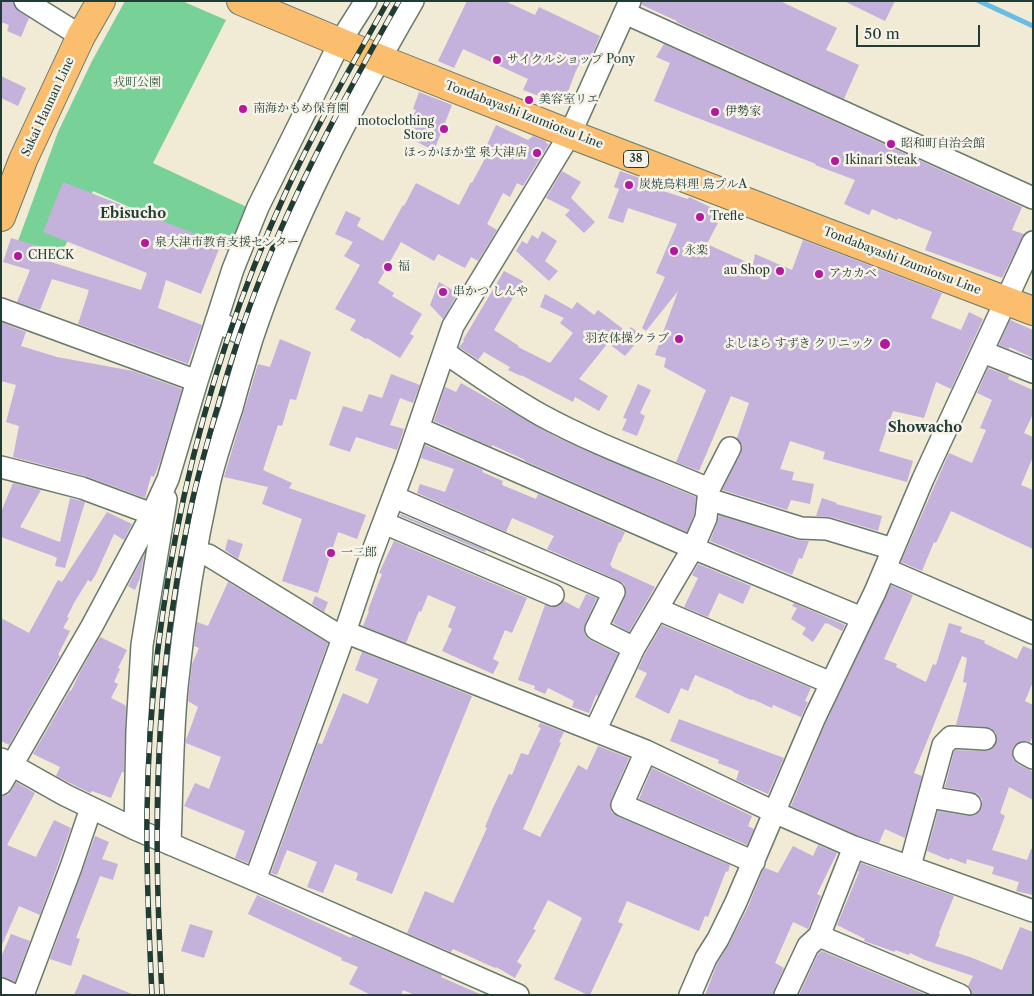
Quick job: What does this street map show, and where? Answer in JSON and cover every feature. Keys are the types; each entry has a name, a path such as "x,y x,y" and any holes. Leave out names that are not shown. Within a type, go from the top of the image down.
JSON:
{"main road":[{"name":"Sakai Hannan Line","path":"1,217 23,160 81,36 101,1"},
{"name":"Tondabayashi Izumiotsu Line","path":"241,1 380,59 570,134 1033,311"}],"street":[{"path":"25,1 81,36"},
{"path":"1,784 7,762 92,626 152,514 168,479 233,268 258,207 340,42 366,1"},
{"path":"177,846 173,742 177,688 198,537 211,478 252,339 270,289 329,155 413,1"},
{"path":"256,880 453,326 570,134 627,7 1033,198"},
{"path":"690,995 706,958 718,939 754,862 815,717 1033,242"},
{"path":"1,309 197,381"},
{"path":"216,321 252,339"},
{"path":"444,352 501,392 541,415 709,494 801,528 827,529 893,549"},
{"path":"982,352 1033,372"},
{"path":"418,428 693,548 862,618"},
{"path":"595,731 634,648 693,548 706,518 709,494 730,448"},
{"path":"1,467 82,488 152,514"},
{"path":"135,829 137,730 142,645 168,479"},
{"path":"394,496 614,592 596,629 634,648"},
{"path":"384,523 554,595"},
{"path":"208,555 344,635 646,750 774,812 854,847 1033,911"},
{"path":"884,569 1033,633"},
{"path":"657,610 831,683"},
{"path":"910,866 943,745 951,737 985,739"},
{"path":"646,750 622,805 754,862"},
{"path":"7,762 65,795 135,829 256,880 496,990 518,995"},
{"path":"929,797 970,804"},
{"path":"23,995 71,868 91,808"},
{"path":"786,995 808,946 819,936 854,847"},
{"path":"819,936 960,995"},
{"path":"1,989 14,995"}],"green space":[{"name":"戎町公園","path":"125,1 182,1 226,20 153,163 251,209 233,253 93,191 62,252 18,241 58,132 92,61"}],"building":[{"path":"1,1 13,1 18,11 29,18 21,37 7,31 9,25 1,22"},
{"path":"467,1 505,1 535,15 539,7 600,36 589,62 582,58 563,105 523,90 528,79 463,49 454,68 438,61"},
{"path":"642,1 780,1 837,28 826,50 859,65 844,99 676,22 642,5"},
{"path":"844,1 895,1 885,21"},
{"path":"664,44 1022,207 1012,230 1024,234 1002,278 925,250 932,232 872,209 869,215 844,204 855,180 654,101 670,63 656,57"},
{"path":"1,76 26,88 18,106 1,98"},
{"path":"419,92 452,105 434,151 403,134 416,110 413,109"},
{"path":"496,125 528,140 533,136 549,144 523,186 517,183 510,197 503,193 487,224 497,230 478,261 471,257 465,268 438,254 434,261 401,242 378,283 394,293 392,296 422,314 410,334 414,336 400,358 350,330 356,320 335,309 360,265 344,256 353,242 335,234 346,211 361,218 357,226 383,241 416,183 459,205 489,151 485,149"},
{"path":"562,171 581,182 571,198 595,222 584,233 565,215 570,210 546,198"},
{"path":"620,171 646,180 644,185 688,199 689,197 723,213 707,244 753,265 755,254 792,270 803,240 942,293 931,318 961,330 969,312 983,319 951,389 936,382 924,418 893,411 879,451 913,461 907,482 823,459 825,452 790,441 780,469 794,472 792,480 814,484 810,504 791,500 787,510 722,490 741,453 742,445 737,438 749,403 731,396 699,471 676,462 706,390 664,367 666,358 655,355 678,291 646,331 642,328 665,277 656,273 677,224 628,208 623,223 608,218 619,189 614,187"},
{"path":"63,182 221,244 201,294 166,280 158,308 202,325 188,364 78,324 89,290 52,279 40,310 17,302 30,270 3,262 11,238 41,247 38,258 141,290 147,273 43,232"},
{"path":"542,231 557,241 545,261 558,271 549,281 516,251 522,241 527,244 532,235 538,239"},
{"path":"504,271 523,281 494,330 518,347 550,363 573,333 560,323 564,318 540,307 545,294 572,309 577,302 594,315 598,310 627,332 631,327 642,336 625,356 608,343 579,379 608,396 599,411 575,397 573,402 508,370 510,367 484,352 478,360 459,347"},
{"path":"439,282 458,293 443,319 430,305"},
{"path":"1010,320 1033,330 1033,358 1009,347 1009,349 999,345"},
{"path":"1,322 26,332 21,346 57,357 133,371 182,389 161,459 154,477 151,476 145,498 85,476 13,457 19,426 6,422 16,385 1,381"},
{"path":"280,339 311,352 296,400 290,399 282,426 278,425 263,470 292,483 289,488 366,515 357,539 338,532 318,593 282,581 302,519 262,504 268,487 224,477 258,364 270,367"},
{"path":"988,368 1009,376 1008,379 1033,390 1033,414 1024,433 1033,437 1033,457 1021,485 1033,490 1033,549 951,511 936,543 934,542 922,571 901,562 949,453 972,463 986,430 980,428 992,400 977,393"},
{"path":"391,374 420,385 413,403 400,398 390,425 404,429 397,450 356,437 350,452 329,445 343,406 362,412 369,394 382,398"},
{"path":"461,383 556,437 696,497 694,515 687,532 434,421 445,387 456,392"},
{"path":"638,384 651,390 640,413 645,416 637,436 622,430 627,419 623,418"},
{"path":"425,445 483,470 482,472 503,481 502,485 536,499 538,494 625,532 619,542 610,565 611,567 655,587 629,632 613,623 625,597 626,590 624,584 547,549 554,536 512,518 506,532 417,493 420,484 445,492 454,469 421,458"},
{"path":"13,483 41,490 20,527 60,542 70,498 85,502 65,568 55,566 57,558 53,556 1,537 1,512"},
{"path":"822,498 836,504 882,516 878,531 831,517 816,516"},
{"path":"107,512 132,524 124,540 114,534 96,574 91,582 88,580 74,603 63,628 70,631 58,655 60,656 9,745 1,741 1,618 29,633 58,580 62,582"},
{"path":"401,514 486,550 485,552 400,516"},
{"path":"719,515 797,540 809,541 802,559 799,558 792,575 710,541"},
{"path":"228,539 243,544 238,559 225,550"},
{"path":"394,541 527,598 512,633 505,630 493,659 499,662 493,674 442,651 452,629 448,627 456,607 428,595 421,612 419,611 406,643 363,626 382,574 379,573"},
{"path":"144,555 140,578 135,590 128,586"},
{"path":"698,564 751,586 743,604 719,593 708,617 684,607 698,578 692,575"},
{"path":"228,582 328,643 248,863 235,858 245,831 184,806 195,783 209,789 221,757 186,743 186,740 198,707 188,701 192,664 199,648 194,646 197,622 208,626"},
{"path":"891,585 913,595 884,659 897,664 896,667 926,682 933,664 936,665 949,623 962,627 960,632 985,641 984,643 1017,659 1023,646 1033,650 1033,682 1025,701 1033,705 1033,737 1030,742 1023,741 1017,743 1013,747 1012,753 1013,759 1018,764 1033,772 1033,800 1009,787 1000,813 1005,816 992,850 1027,860 1031,849 1033,849 1033,895 1016,891 1019,882 992,874 994,867 967,859 966,864 950,858 949,860 927,851 938,811 974,816 982,807 982,799 978,794 945,787 954,751 990,750 995,746 997,740 996,733 991,728 956,725 967,683 963,682 967,658 962,656 914,773 922,776 905,838 885,829 879,843 791,806 826,722"},
{"path":"586,594 597,598 585,624 585,635 590,640 618,654 598,696 596,695 589,713 572,707 574,701 548,688 545,694 534,689 535,686 518,680 545,605 555,607 564,601 579,609"},
{"path":"315,596 328,602 324,612 312,604"},
{"path":"794,603 845,625 842,631 825,623 813,642 802,634 806,628 791,619 797,608 792,606"},
{"path":"662,625 811,688 805,701 808,702 801,717 773,705 772,708 751,700 695,675 688,691 681,688 669,714 635,697 647,673 638,669"},
{"path":"100,637 127,650 118,668 120,669 114,682 118,684 111,698 126,707 124,772 122,772 111,798 92,791 90,793 56,776 60,767 33,754 71,691"},
{"path":"362,652 472,696 392,894 356,880 358,873 335,864 323,893 307,887 317,862 287,850 277,875 271,873 318,743 322,744 343,693 368,704 378,679 355,670"},
{"path":"679,719 784,758 768,794 736,780 739,771 718,763 719,760 670,741"},
{"path":"540,723 564,732 559,742 561,743 523,829 540,837 578,765 587,770 598,746 629,758 611,800 610,807 612,813 730,865 708,917 705,916 699,931 627,901 618,922 623,924 590,995 554,979 582,918 548,900 533,929 536,930 517,962 522,965 515,978 496,967 453,949 451,952 407,933 425,891 453,903 509,774 512,775 521,753 528,755 541,728 538,727"},
{"path":"652,768 752,816 748,826 754,829 747,845 639,799"},
{"path":"16,782 35,793 7,845 36,857 54,820 71,828 40,915 19,906 1,947 1,796 8,795"},
{"path":"95,836 109,842 102,859 118,864 113,880 100,876 76,938 80,939 71,966 50,959"},
{"path":"818,845 837,853 817,894 821,896 808,929 793,922 775,963 784,968 773,995 705,995 717,964 748,907 763,870 765,868 778,873 793,846 813,856"},
{"path":"861,863 954,896 935,946 1002,970 1020,927 1033,932 1033,995 972,995 968,986 973,976 910,953 909,955 895,950 895,952 864,941 865,939 837,925"},
{"path":"257,895 351,938 352,936 442,975 441,977 482,995 415,995 403,990 401,995 371,995 349,984 358,967 248,914"},
{"path":"190,924 213,931 204,958 181,951"},
{"path":"11,934 30,941 15,982 1,977 1,957"},
{"path":"822,951 927,995 799,995 818,954"},
{"path":"83,974 132,994 132,995 74,995"}],"waterway":[{"path":"979,1 1033,26"}],"railway":[{"path":"152,995 147,858 150,733 157,654 184,496 203,418 227,342 254,267 285,194 309,145 388,1"},
{"path":"162,995 157,845 160,726 173,608 182,550 195,490 231,361 248,311 281,228 312,162 399,1"}],"place":[{"name":"サイクルショップ Pony","path":"497,60"},
{"name":"美容室リエ","path":"529,100"},
{"name":"南海かもめ保育園","path":"243,109"},
{"name":"伊勢家","path":"715,112"},
{"name":"motoclothing Store","path":"444,129"},
{"name":"昭和町自治会館","path":"891,144"},
{"name":"ほっかほか堂 泉大津店","path":"537,153"},
{"name":"Ikinari Steak","path":"835,161"},
{"name":"炭焼鳥料理 鳥プルA","path":"629,185"},
{"name":"Trefle","path":"700,217"},
{"name":"泉大津市教育支援センター","path":"145,243"},
{"name":"永楽","path":"674,251"},
{"name":"CHECK","path":"18,256"},
{"name":"福","path":"388,267"},
{"name":"au Shop","path":"780,271"},
{"name":"アカカベ","path":"819,274"},
{"name":"串かつ しんや","path":"443,292"},
{"name":"羽衣体操クラブ","path":"679,339"},
{"name":"よしはら すずき クリニック","path":"885,344"},
{"name":"一二郎","path":"331,553"}],"district":[{"name":"Ebisucho","path":"133,214"},
{"name":"Showacho","path":"925,428"}]}
